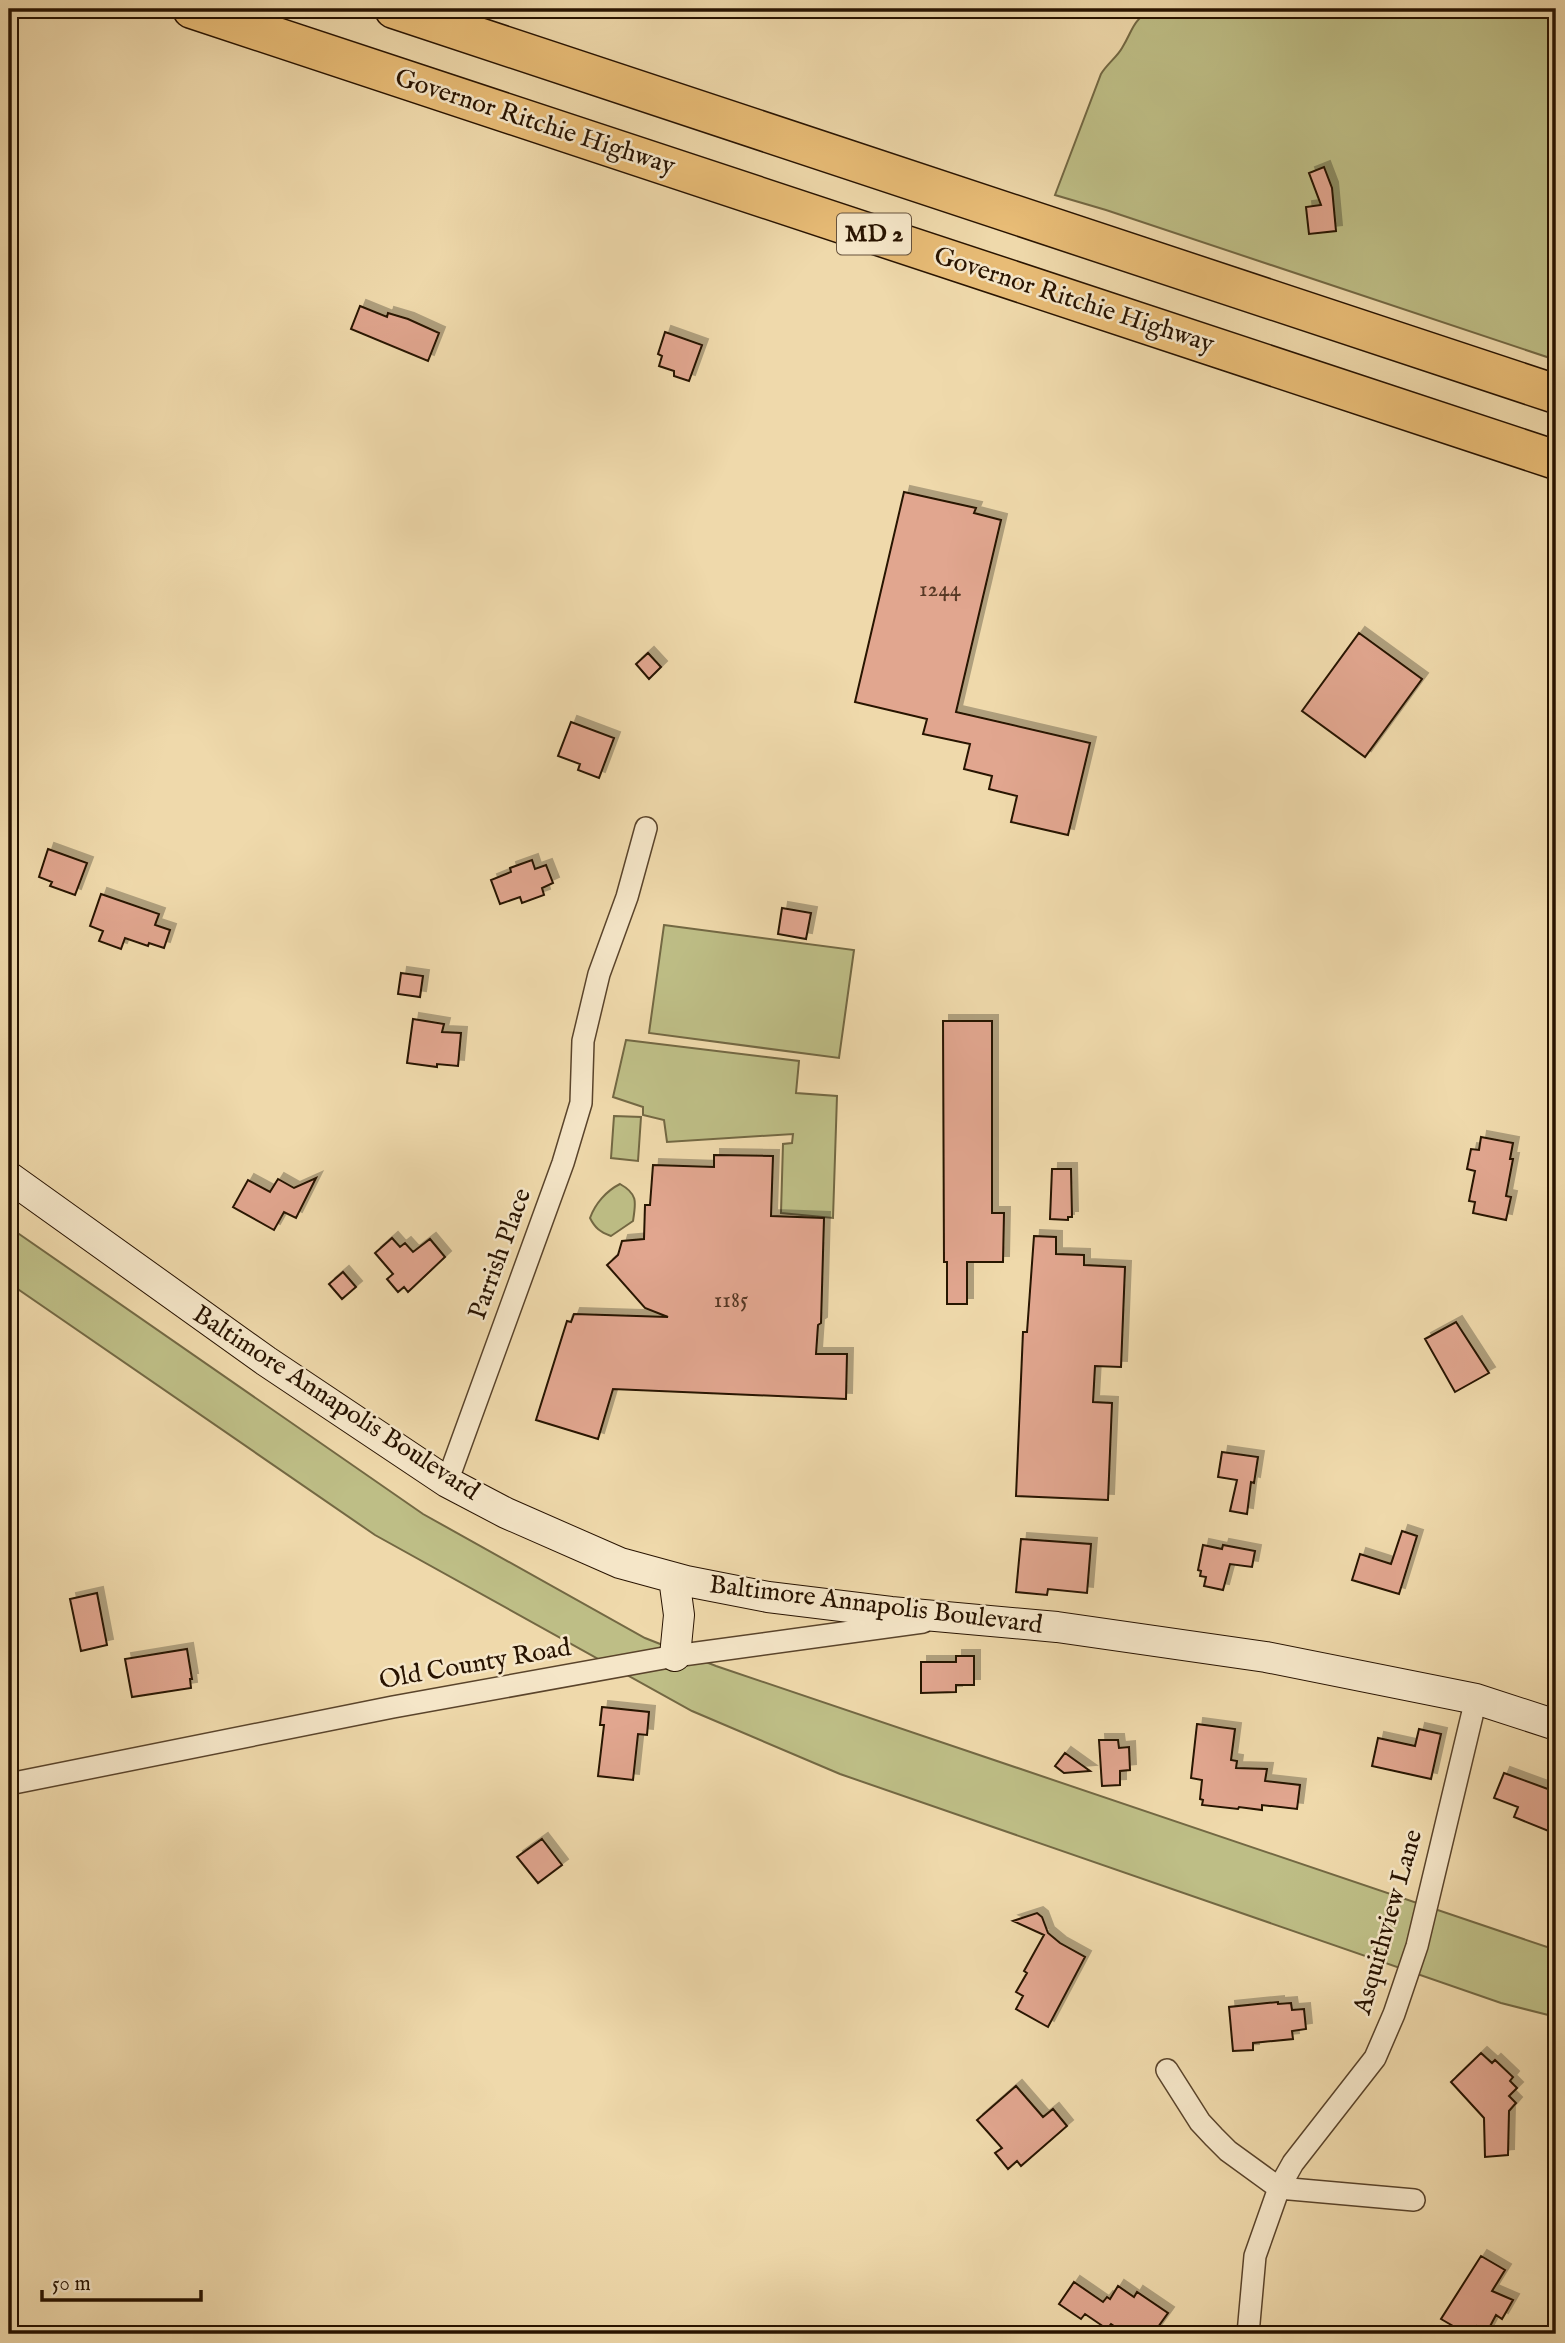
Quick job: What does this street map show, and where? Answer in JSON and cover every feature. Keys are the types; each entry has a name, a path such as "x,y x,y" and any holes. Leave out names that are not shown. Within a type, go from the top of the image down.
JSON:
{"highway":[{"name":"Governor Ritchie Highway","path":"192,9 1556,460"},
{"name":"MD 2","path":"394,9 1556,394"}],"street":[{"name":"Parrish Place","path":"447,1482 563,1163 581,1103 583,1041 599,974 626,897 646,828"},
{"name":"Baltimore Annapolis Boulevard","path":"9,1177 266,1361 447,1482 556,1537 620,1563 674,1578 768,1597 1009,1621 1266,1657 1476,1699 1556,1725"},
{"path":"674,1578 679,1615 676,1656"},
{"name":"Old County Road","path":"9,1784 394,1707 676,1656 954,1617"},
{"name":"Asquithview Lane","path":"1248,2334 1255,2256 1279,2188 1293,2163 1332,2110 1375,2058 1394,2014 1416,1945 1476,1699"},
{"path":"1167,2070 1200,2122 1228,2151 1279,2188 1414,2200"}],"green space":[{"path":"1151,9 1556,9 1556,360 1055,195 1101,74 1120,51 1136,22"},
{"path":"664,925 854,950 839,1058 649,1033"},
{"path":"626,1040 799,1061 796,1093 837,1096 833,1218 781,1213 783,1144 792,1143 793,1134 667,1142 664,1120 643,1115 643,1107 613,1097"},
{"path":"614,1116 641,1117 638,1161 611,1158"},
{"path":"620,1184 633,1195 633,1221 611,1236 598,1229 590,1218 602,1198"},
{"path":"9,1227 423,1514 645,1638 716,1666 1556,1950 1556,2017 1501,2003 840,1774 692,1711 375,1535 9,1283"}],"building":[{"path":"1324,167 1332,188 1336,231 1309,234 1306,207 1321,205 1309,173"},
{"path":"360,306 387,317 388,313 408,319 439,333 428,361 351,329"},
{"path":"665,332 702,345 689,381 674,376 674,371 659,366 662,356 658,354"},
{"path":"904,492 976,508 974,513 1001,520 956,712 1090,743 1068,835 1011,822 1017,796 989,789 992,776 964,769 970,744 923,734 927,719 855,702"},
{"path":"1359,633 1422,679 1365,757 1302,711"},
{"path":"648,653 661,667 649,679 636,664"},
{"path":"571,722 614,738 599,778 578,770 580,764 558,756"},
{"path":"48,849 87,863 75,895 50,886 52,882 39,877"},
{"path":"532,860 535,869 546,865 553,883 542,888 544,895 522,903 520,897 500,904 491,880 511,872 510,868"},
{"path":"101,894 159,914 155,925 170,930 164,948 125,938 121,949 99,941 103,931 90,926"},
{"path":"782,908 811,913 806,939 778,934"},
{"path":"401,973 423,976 420,997 398,994"},
{"path":"413,1019 444,1024 442,1032 461,1033 458,1066 437,1064 437,1067 407,1063"},
{"path":"943,1021 992,1021 992,1213 1004,1213 1003,1262 967,1262 967,1304 947,1304 947,1262 944,1262"},
{"path":"1481,1137 1513,1143 1506,1196 1511,1197 1506,1220 1473,1213 1475,1202 1469,1201 1475,1171 1467,1169 1471,1149 1479,1150"},
{"path":"714,1155 773,1156 771,1216 824,1218 821,1323 818,1325 816,1354 847,1354 846,1399 613,1389 598,1439 536,1420 567,1321 571,1322 574,1314 668,1317 645,1308 607,1265 618,1255 622,1241 644,1239 645,1205 650,1205 653,1165 714,1167"},
{"path":"1052,1169 1071,1169 1072,1217 1068,1217 1068,1220 1050,1219"},
{"path":"316,1178 296,1218 284,1212 274,1230 233,1207 248,1180 270,1192 278,1179 294,1188"},
{"path":"1034,1236 1056,1237 1056,1254 1084,1255 1084,1265 1125,1267 1121,1367 1095,1366 1093,1402 1112,1403 1108,1500 1016,1496 1023,1332 1027,1332"},
{"path":"392,1238 400,1247 405,1243 413,1252 430,1239 445,1257 408,1292 404,1287 398,1292 387,1279 393,1274 375,1253"},
{"path":"343,1272 356,1287 342,1299 329,1284"},
{"path":"1456,1322 1489,1373 1455,1392 1425,1339"},
{"path":"1222,1452 1258,1457 1254,1483 1251,1482 1247,1514 1230,1511 1237,1480 1218,1477"},
{"path":"1402,1531 1417,1536 1399,1594 1352,1580 1360,1554 1391,1564"},
{"path":"1021,1539 1091,1544 1087,1593 1048,1589 1047,1595 1016,1592"},
{"path":"1203,1545 1222,1549 1223,1545 1255,1551 1252,1567 1230,1564 1223,1590 1204,1586 1206,1577 1200,1576 1201,1571 1198,1570"},
{"path":"97,1593 107,1645 81,1651 70,1599"},
{"path":"187,1649 191,1688 132,1697 125,1659"},
{"path":"956,1656 974,1656 974,1685 956,1685 956,1692 921,1693 921,1662 956,1662"},
{"path":"602,1707 649,1712 647,1735 638,1734 633,1780 598,1776 604,1725 600,1725"},
{"path":"1197,1724 1235,1729 1231,1760 1237,1761 1236,1768 1267,1769 1265,1781 1300,1785 1297,1809 1262,1805 1262,1810 1202,1805 1202,1780 1191,1778"},
{"path":"1419,1729 1441,1734 1431,1779 1372,1766 1378,1738 1415,1746"},
{"path":"1099,1740 1118,1740 1119,1748 1129,1747 1130,1770 1120,1771 1120,1785 1102,1786"},
{"path":"1065,1753 1090,1771 1064,1773 1055,1766"},
{"path":"1504,1773 1556,1792 1556,1834 1514,1817 1518,1807 1494,1798"},
{"path":"542,1839 562,1865 538,1883 517,1857"},
{"path":"1037,1913 1042,1917 1048,1933 1085,1957 1048,2027 1016,2009 1023,1996 1016,1992 1044,1935 1013,1921"},
{"path":"1291,2003 1292,2010 1304,2009 1306,2029 1292,2031 1293,2039 1253,2043 1253,2050 1233,2051 1229,2007"},
{"path":"1481,2053 1492,2063 1495,2060 1513,2077 1510,2081 1517,2088 1509,2096 1516,2103 1509,2111 1508,2155 1485,2157 1484,2118 1451,2082"},
{"path":"1016,2086 1043,2117 1053,2109 1067,2126 1021,2166 1017,2161 1008,2169 995,2153 1002,2148 977,2120"},
{"path":"1481,2256 1505,2270 1492,2291 1513,2300 1502,2319 1496,2315 1487,2332 1477,2326 1472,2334 1467,2334 1441,2319"},
{"path":"1074,2282 1103,2302 1107,2297 1110,2299 1118,2286 1134,2297 1137,2292 1168,2313 1153,2334 1126,2334 1111,2324 1107,2329 1085,2314 1081,2319 1059,2304"}]}
